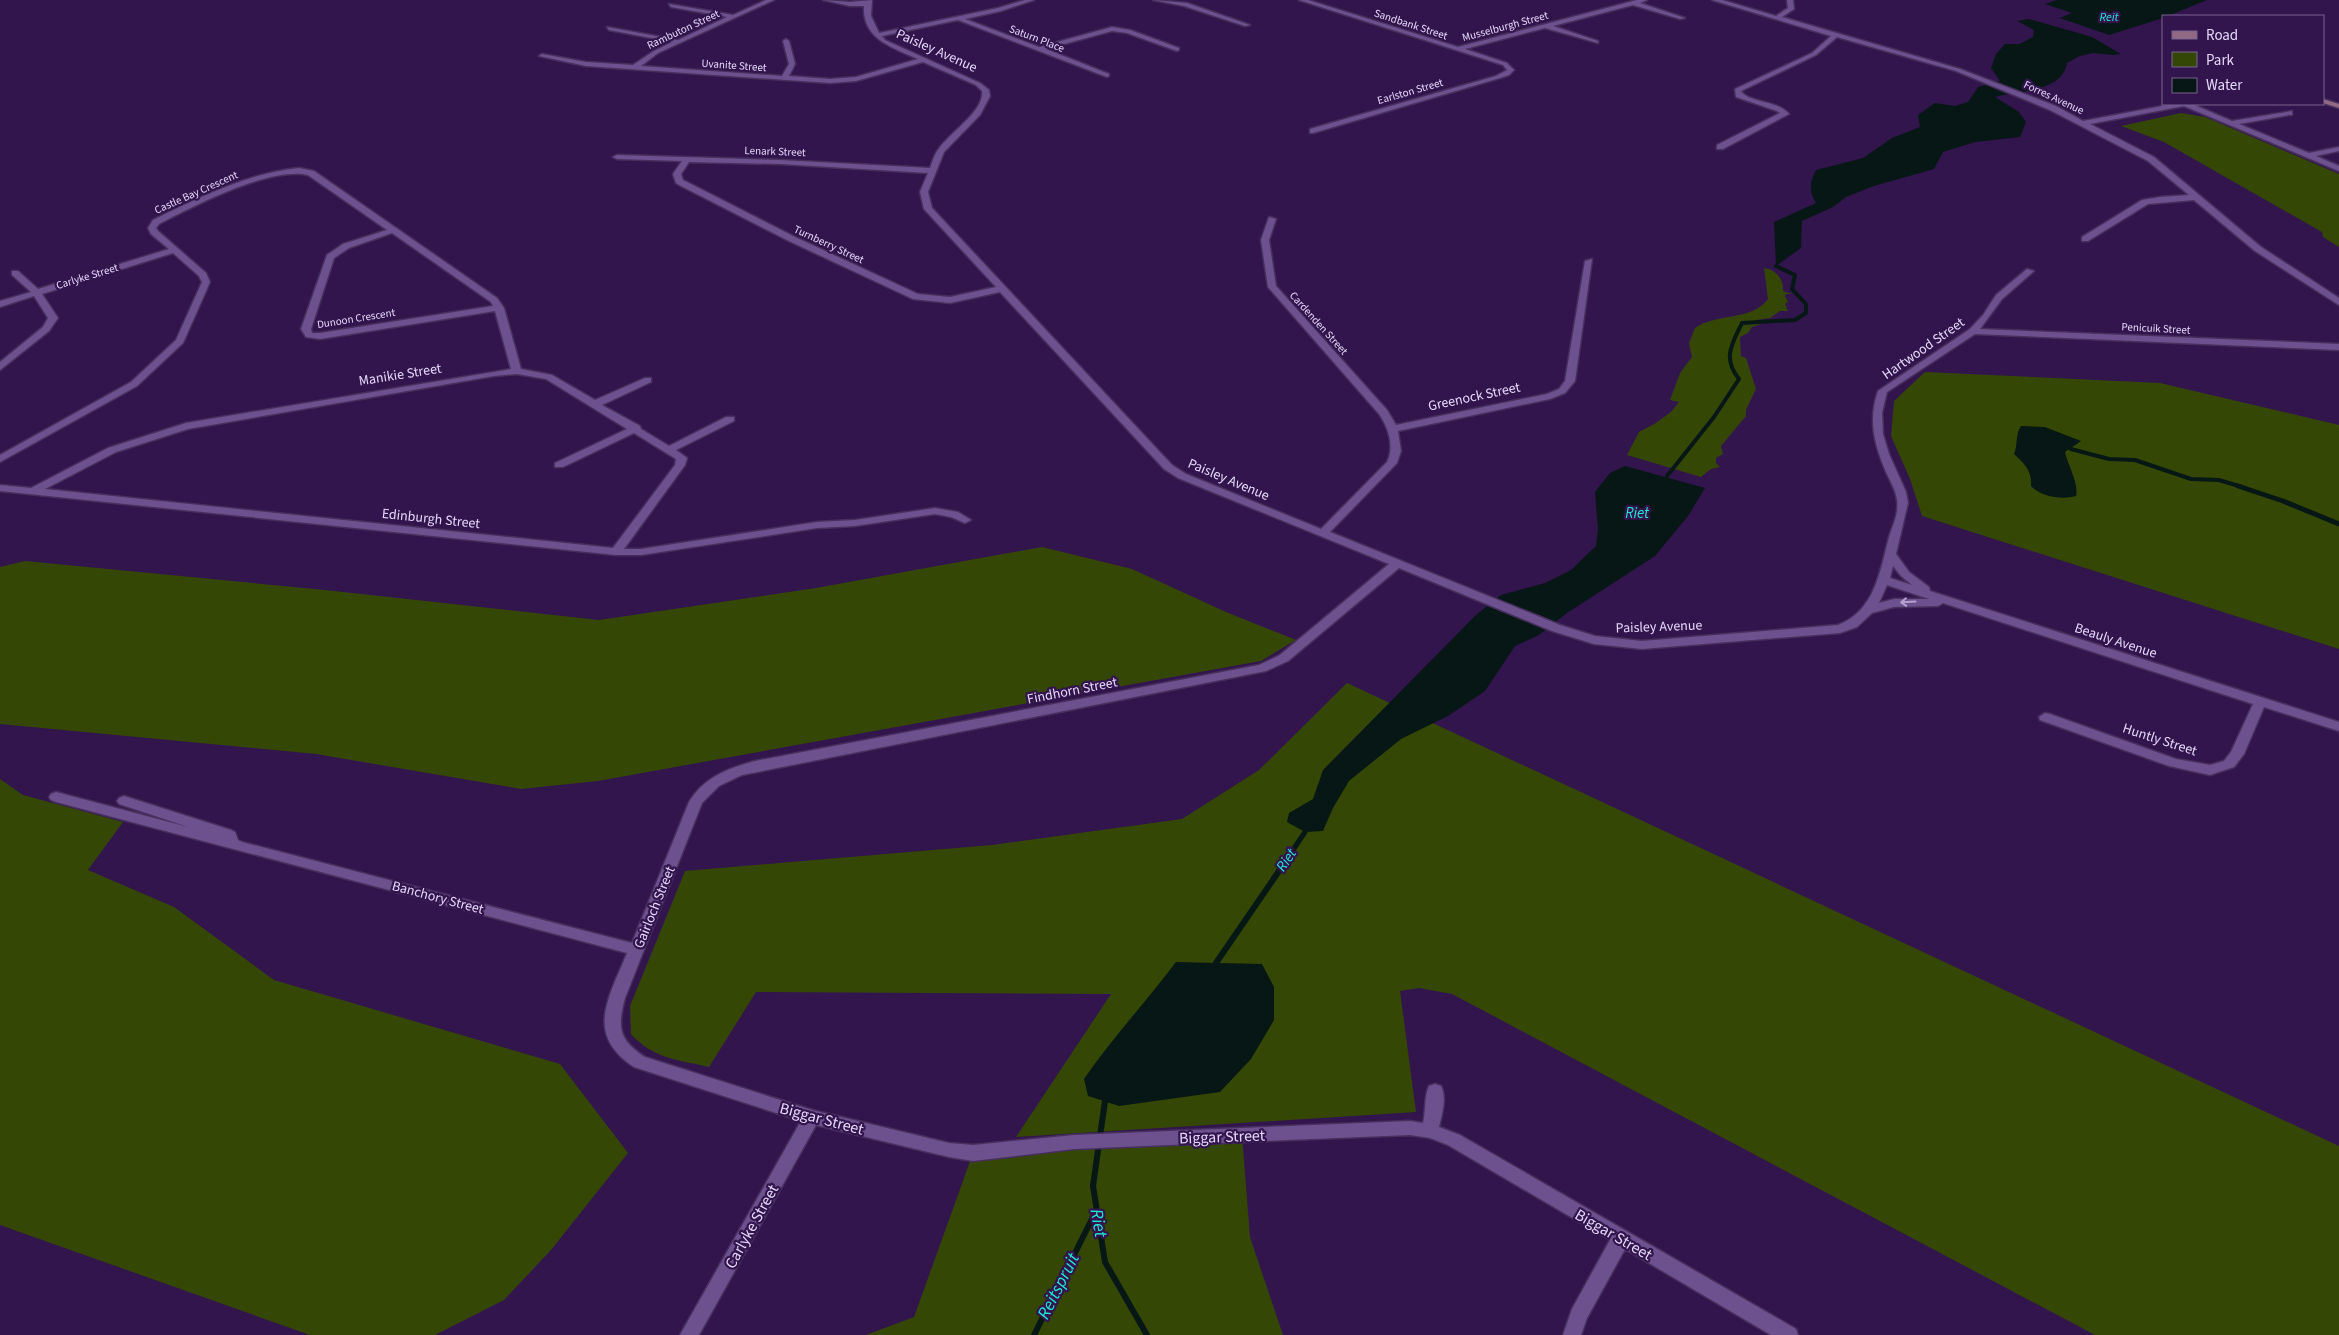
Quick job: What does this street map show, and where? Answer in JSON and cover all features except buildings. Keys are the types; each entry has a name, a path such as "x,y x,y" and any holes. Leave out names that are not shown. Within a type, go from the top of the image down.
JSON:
{"street":[{"name":"Rambuton Street","path":"634,68 651,55 771,0"},
{"path":"826,0 850,4 867,2"},
{"path":"877,35 960,19 1031,0"},
{"path":"1156,0 1185,4 1247,25"},
{"name":"Sandbank Street","path":"1302,0 1505,64 1511,70"},
{"name":"Musselburgh Street","path":"1457,49 1644,0"},
{"name":"Forres Avenue","path":"1715,0 1947,66 2024,95 2081,121 2151,159 2258,249 2339,302"},
{"path":"1777,18 1791,9 1790,0"},
{"name":"Paisley Avenue","path":"867,2 867,14 877,35 893,47 978,84 984,88 986,94 974,115 941,151 923,195 928,209 1168,468 1182,476 1556,628 1600,642 1642,644 1840,629 1858,621 1868,610 1884,580"},
{"path":"1634,3 1682,18"},
{"path":"671,5 735,16"},
{"name":"Saturn Place","path":"960,19 1107,75"},
{"path":"1546,26 1596,42"},
{"path":"609,28 679,42"},
{"path":"1039,49 1112,29 1128,31 1177,49"},
{"path":"1720,147 1785,114 1780,109 1742,97 1737,93 1737,90 1814,54 1836,34"},
{"path":"784,79 792,64 786,40"},
{"name":"Uvanite Street","path":"542,56 582,64 784,79 847,80 922,60"},
{"name":"Earlston Street","path":"1313,131 1507,74 1511,70"},
{"path":"2324,100 2339,106"},
{"path":"2081,121 2162,103"},
{"path":"2081,121 2179,105"},
{"path":"2187,105 2339,169"},
{"path":"2232,123 2289,113"},
{"path":"2308,156 2339,149"},
{"name":"Lenark Street","path":"617,157 780,162 933,171"},
{"name":"Turnberry Street","path":"687,159 677,174 679,181 792,239 912,295 928,299 950,300 1001,289"},
{"name":"Castle Bay Crescent","path":"0,459 134,384 176,346 206,282 203,275 153,230 152,227 156,222 254,180 286,170 307,171 493,299 499,308 517,371"},
{"path":"2085,239 2145,202 2160,199 2196,197"},
{"name":"Cardenden Street","path":"1272,219 1265,240 1272,287 1383,412 1392,429"},
{"name":"Dunoon Crescent","path":"394,230 346,246 330,258 306,329 309,334 320,336 499,308"},
{"name":"Carlyke Street","path":"0,304 175,250"},
{"name":"Greenock Street","path":"1392,429 1550,396 1566,388 1570,381 1589,261"},
{"name":"Hartwood Street","path":"1884,580 1903,504 1898,485 1876,430 1879,402 1883,392 1973,331 1986,317 1999,297 2030,271"},
{"path":"0,366 51,322 51,313 35,292 15,274"},
{"name":"Penicuik Street","path":"1973,331 2339,347"},
{"name":"Manikie Street","path":"34,492 112,450 186,426 494,373 517,371 546,376 670,449"},
{"path":"595,404 648,380"},
{"path":"670,449 730,420"},
{"path":"573,449 632,426"},
{"path":"560,465 632,426"},
{"path":"1322,534 1395,459 1397,449 1392,429"},
{"path":"616,552 681,463 681,456 670,449"},
{"path":"0,488 34,492"},
{"name":"Edinburgh Street","path":"34,492 616,552 641,552 826,524 855,523 935,511 954,514 965,520"},
{"path":"826,524 833,529 844,532 880,527 884,530"},
{"path":"1890,555 1905,574 1935,597"},
{"name":"Findhorn Street","path":"721,778 754,766 1262,668 1284,658 1397,564"},
{"name":"Beauly Avenue","path":"1884,580 2339,728"},
{"path":"1868,610 1901,602 1948,601"},
{"name":"Huntly Street","path":"2044,717 2174,763 2210,770 2229,764 2237,754 2260,702"},
{"name":"Gairloch Street","path":"619,1046 613,1034 614,1010 696,802 705,790 721,778"},
{"name":"Banchory Street","path":"56,797 637,950"},
{"path":"124,801 226,834 230,836 235,845"},
{"name":"Biggar Street","path":"619,1046 634,1060 647,1066 812,1117 960,1152 973,1153 1074,1142 1131,1139 1410,1128 1430,1131 1454,1140 1789,1335"},
{"path":"1430,1131 1435,1108 1436,1091"},
{"name":"Carlyke Street","path":"689,1335 812,1117"},
{"path":"1572,1335 1579,1315 1621,1238"}],"green space":[{"path":"2181,113 2205,117 2339,174 2339,247 2323,237 2322,232 2164,142 2121,126"},
{"path":"1764,268 1776,273 1781,279 1783,291 1792,294 1786,294 1785,296 1788,302 1785,304 1788,311 1780,311 1770,318 1757,320 1761,324 1752,327 1748,333 1740,337 1741,356 1746,358 1756,389 1746,410 1746,416 1721,446 1723,454 1716,458 1716,463 1720,467 1711,469 1701,477 1627,455 1639,432 1656,423 1672,411 1679,402 1670,400 1680,373 1692,357 1689,343 1695,328 1713,320 1753,311 1768,299"},
{"path":"1925,372 2160,383 2339,425 2339,649 1922,516 1910,479 1891,436 1894,401"},
{"path":"1042,547 1132,569 1226,612 1296,640 1261,661 598,781 521,789 316,754 0,724 0,567 25,561 325,590 599,620 816,588"},
{"path":"1347,683 2339,1146 2339,1335 2095,1335 1452,994 1419,988 1400,991 1416,1112 1016,1137 1111,994 756,992 709,1067 657,1054 648,1049 631,1034 630,1006 685,871 992,845 1182,819 1259,770"},
{"path":"0,779 23,795 123,822 88,870 174,907 274,980 560,1064 628,1153 551,1250 504,1300 435,1335 310,1335 0,1225"},
{"path":"1242,1135 1250,1237 1283,1335 866,1335 914,1317 973,1153"}],"water":[{"name":"Reit","path":"2057,0 2207,0 2170,15 2162,15 2162,18 2109,35 2060,18 2072,13 2045,4"},
{"path":"2029,19 2092,37 2121,54 2093,53 2080,56 2067,63 2064,73 2048,85 2038,89 1995,97 2019,112 2026,122 2020,137 1975,142 1943,152 1934,169 1874,186 1846,197 1833,207 1802,221 1801,248 1776,266 1774,222 1816,203 1811,187 1816,170 1863,158 1892,138 1920,127 1918,115 1935,103 1955,106 1968,102 1978,87 2000,81 1991,68 1996,54 2005,44 2019,44 2033,37 2034,30 2017,21"},
{"path":"2021,426 2045,427 2081,441 2065,452 2075,480 2076,496 2052,497 2040,493 2031,486 2027,468 2014,454"},
{"name":"Riet","path":"1625,466 1705,488 1688,516 1655,556 1567,613 1539,635 1515,646 1485,691 1448,716 1401,739 1349,781 1333,808 1323,831 1305,832 1287,822 1289,813 1313,799 1323,770 1476,615 1501,595 1545,583 1571,570 1596,546 1598,529 1595,492 1610,473"},
{"path":"1176,962 1262,964 1274,987 1274,1020 1251,1059 1220,1092 1119,1106 1088,1096 1084,1079"}],"waterway":[{"name":"Riet","path":"1667,476 1714,417 1739,379 1731,364 1730,351 1742,323 1795,320 1806,313 1806,304 1792,289 1795,275 1776,266"},
{"path":"2071,449 2109,459 2135,460 2191,479 2219,480 2242,487"},
{"path":"2238,486 2283,501 2339,524"},
{"name":"Riet","path":"1291,853 1305,832"},
{"name":"Riet","path":"1216,963 1292,852"},
{"name":"Riet","path":"1105,1101 1093,1186 1105,1262 1147,1335"},
{"name":"Reitspruit","path":"1034,1335 1096,1211"}]}
